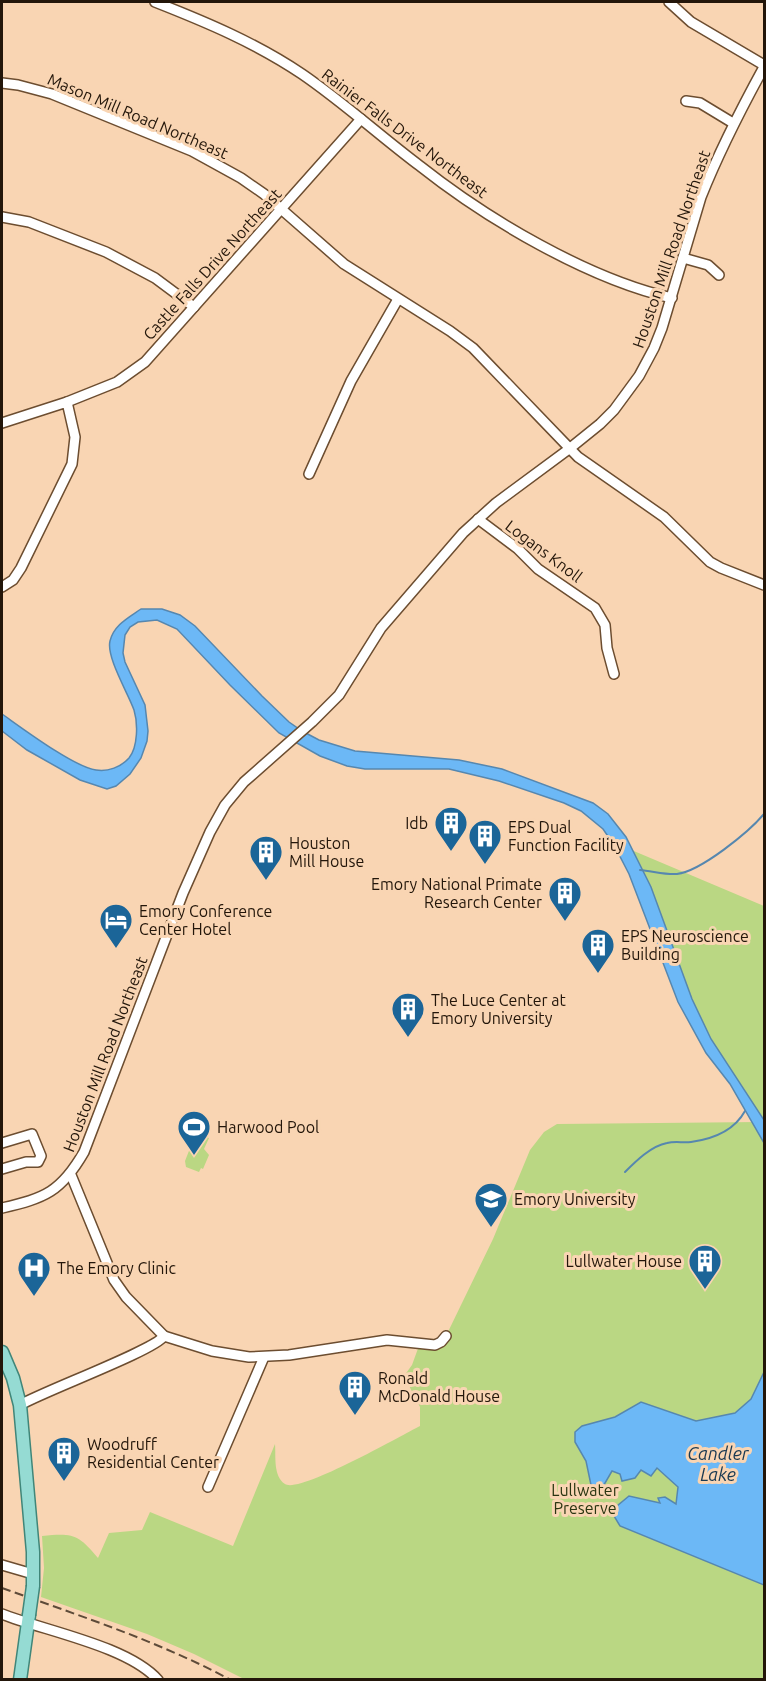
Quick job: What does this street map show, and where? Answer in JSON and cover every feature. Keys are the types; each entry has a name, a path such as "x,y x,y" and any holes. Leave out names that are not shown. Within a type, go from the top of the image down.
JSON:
{"main road":[{"path":"2,1353 13,1378 20,1405 33,1552 33,1580 20,1680"}],"street":[{"name":"Rainier Falls Drive Northeast","path":"155,2 212,25 273,55 361,118 446,186 511,228 595,271 672,298"},
{"path":"669,2 691,22 765,66"},
{"name":"Houston Mill Road Northeast","path":"2,1208 39,1198 71,1175 89,1141 183,892 210,832 231,797 244,782 339,695 381,628 478,519 608,417 632,388 654,348 672,298 701,197 733,123 765,66"},
{"name":"Mason Mill Road Northeast","path":"2,83 41,90 192,151 241,178 345,264 474,348 569,449 590,468 664,517 711,562 765,585"},
{"path":"686,102 700,103 733,123"},
{"name":"Castle Falls Drive Northeast","path":"2,423 108,387 137,370 361,118"},
{"path":"2,217 29,222 106,252 155,278 194,307"},
{"path":"683,258 708,265 719,275"},
{"path":"309,474 351,381 398,299"},
{"path":"2,587 13,580 21,568 70,470 74,456 75,437 67,402"},
{"name":"Logans Knoll","path":"478,519 518,549 538,569 595,608 605,625 606,642 614,674"},
{"path":"2,1143 32,1134 41,1156 38,1162 26,1162 2,1169"},
{"path":"71,1175 114,1280 126,1297 164,1336 223,1354 264,1357 387,1340 430,1345 441,1342 446,1336"},
{"path":"20,1405 146,1348 162,1340 164,1336"},
{"path":"208,1487 264,1357"},
{"path":"2,1565 33,1580"},
{"path":"2,1614 28,1619 131,1659 145,1667 158,1680"}],"green space":[{"name":"Lullwater Preserve","path":"622,846 764,906 764,1679 244,1679 147,1634 41,1597 44,1568 42,1536 68,1535 74,1537 85,1544 98,1558 109,1533 142,1530 150,1512 233,1546 275,1444 276,1466 281,1481 294,1485 329,1473 420,1426 420,1407 404,1376 412,1365 420,1343 430,1345 446,1336 493,1239 530,1150 544,1132 557,1124 759,1122 705,1037"},
{"path":"196,1133 209,1138 204,1149 209,1155 203,1169 201,1168 199,1172 186,1167 185,1161"}],"water":[{"path":"141,609 162,609 180,615 195,626 289,722 319,740 355,751 459,760 502,769 593,803 608,814 626,837 651,887 692,999 711,1039 764,1120 764,1143 730,1084 706,1053 678,1002 629,874 614,845 603,829 581,811 499,781 449,769 365,769 347,766 320,756 279,733 177,629 157,620 138,622 130,627 125,635 123,653 125,662 145,705 148,731 141,758 130,774 116,786 107,789 80,780 27,750 2,731 2,714 48,746 86,767 105,770 126,761 134,748 136,721 134,710 111,656 110,641 118,626"},
{"name":"Candler Lake","path":"764,1372 764,1585 620,1526 611,1511 629,1496 660,1503 658,1498 665,1497 676,1504 678,1487 657,1468 651,1476 641,1470 635,1478 622,1481 620,1474 612,1471 601,1490 591,1485 586,1461 575,1442 575,1432 582,1426 615,1417 641,1402 696,1421 735,1413 751,1399"}],"waterway":[{"path":"640,870 677,874 699,866 724,850 764,814"},
{"path":"625,1172 655,1147 670,1142 699,1141 722,1133 735,1124 745,1111"}],"railway":[{"path":"2,1588 147,1641 231,1680"}],"place":[{"name":"Idb","path":"451,852"},
{"name":"EPS Dual Function Facility","path":"485,865"},
{"name":"Houston Mill House","path":"266,881"},
{"name":"Emory National Primate Research Center","path":"565,922"},
{"name":"Emory Conference Center Hotel","path":"116,949"},
{"name":"EPS Neuroscience Building","path":"598,974"},
{"name":"The Luce Center at Emory University","path":"408,1038"},
{"name":"Harwood Pool","path":"194,1156"},
{"name":"Emory University","path":"491,1228"},
{"name":"Lullwater House","path":"705,1290"},
{"name":"The Emory Clinic","path":"34,1297"},
{"name":"Ronald McDonald House","path":"355,1416"},
{"name":"Woodruff Residential Center","path":"64,1482"}]}
